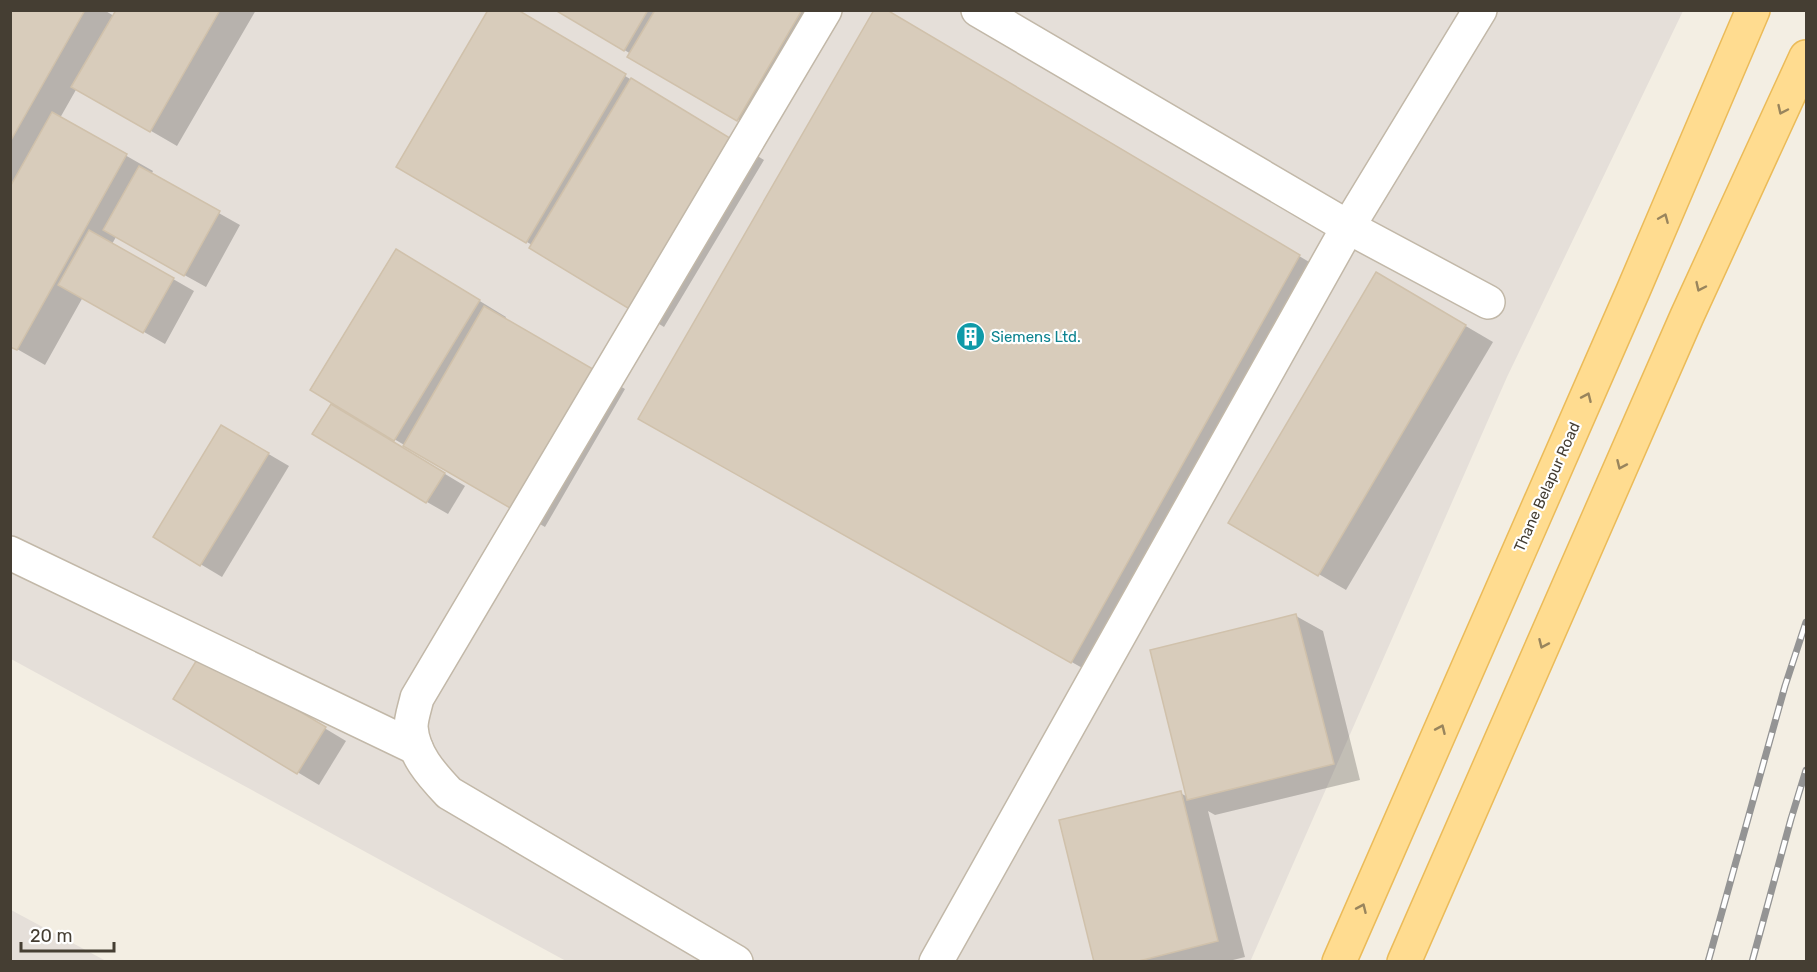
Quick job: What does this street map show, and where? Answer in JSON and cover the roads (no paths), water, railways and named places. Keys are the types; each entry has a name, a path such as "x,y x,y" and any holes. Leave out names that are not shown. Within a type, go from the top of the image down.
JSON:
{"main road":[{"name":"Thane Belapur Road","path":"1339,962 1629,302 1753,10"},
{"path":"1404,962 1687,316 1806,57"}],"lane":[{"path":"736,962 449,793 429,771 416,748 411,726 417,699 825,10"},
{"path":"978,10 1348,226 1488,302"},
{"path":"936,962 1348,226 1480,10"},
{"path":"10,553 416,748"}],"railway":[{"path":"1708,962 1785,686 1806,622"},
{"path":"1752,962 1806,770"}],"place":[{"name":"Siemens Ltd.","path":"970,337"}]}
